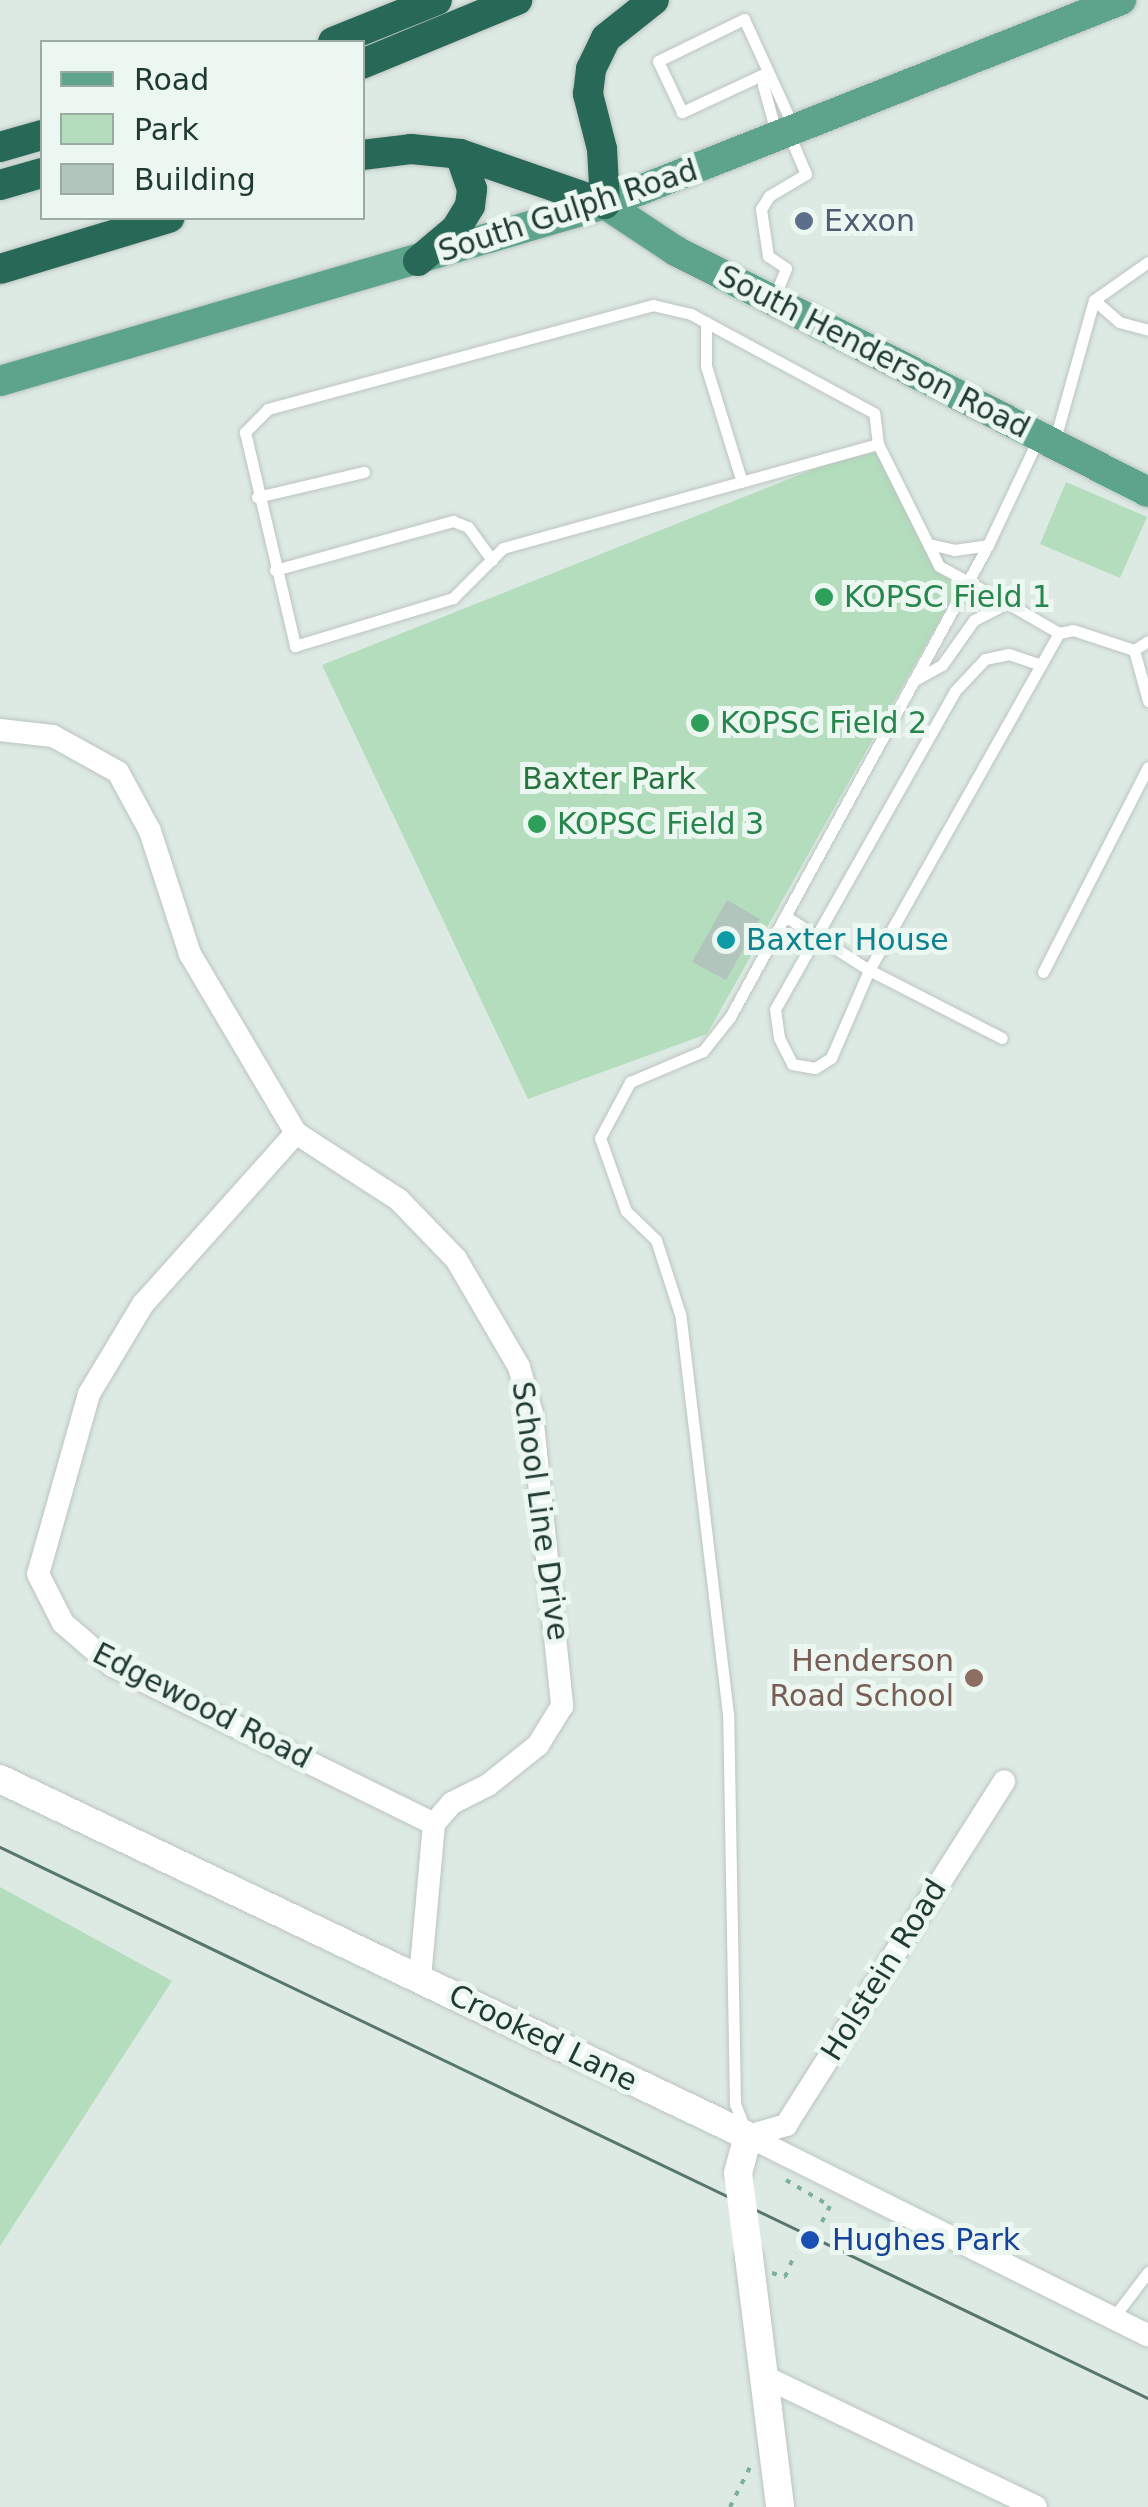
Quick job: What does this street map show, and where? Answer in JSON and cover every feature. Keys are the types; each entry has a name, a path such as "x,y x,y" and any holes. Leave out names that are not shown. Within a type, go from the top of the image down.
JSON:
{"highway":[{"path":"338,40 436,0"},
{"path":"365,63 517,0"},
{"path":"365,155 412,149 460,154 605,204 602,149 588,94 591,69 606,38 654,0"},
{"path":"0,148 40,137"},
{"path":"418,260 456,228 470,206 472,189 460,154"},
{"path":"0,185 40,174"},
{"path":"0,269 162,220"}],"main road":[{"name":"South Gulph Road","path":"0,381 605,204 1121,0"},
{"name":"South Henderson Road","path":"605,204 676,251 1148,492"}],"street":[{"name":"School Line Drive","path":"0,730 31,729 78,745 133,790 190,954 296,1133 399,1200 456,1259 502,1328 532,1414 562,1706 538,1745 488,1786 452,1803 434,1824"},
{"name":"Edgewood Road","path":"296,1133 142,1304 89,1394 38,1574 63,1624 113,1666 434,1824"},
{"name":"Crooked Lane","path":"0,1779 748,2136"},
{"name":"Holstein Road","path":"748,2136 786,2125 1004,1781"},
{"path":"420,1979 434,1824"},
{"path":"780,2507 738,2173 748,2136 1148,2335"},
{"path":"766,2378 1036,2507"}],"lane":[{"path":"766,73 682,112 658,61 744,19 766,73 787,133"},
{"path":"766,73 763,85 806,174 769,196 761,209 768,256 786,268 773,300"},
{"path":"748,2136 736,2104 728,1714 680,1314 656,1240 626,1211 600,1138 630,1082 704,1051 730,1016 1047,439 1094,300 1148,262"},
{"path":"1094,300 1119,322 1148,330"},
{"path":"878,444 504,548 453,598 295,646 257,497 245,432 268,409 653,305 706,322 874,413 878,444 939,566 1059,633 1073,630 1134,650"},
{"path":"706,322 706,366 742,482"},
{"path":"257,497 364,472"},
{"path":"276,570 453,521 468,527 492,560"},
{"path":"929,544 954,550 988,544"},
{"path":"913,681 942,666 974,620 1007,603"},
{"path":"1041,665 998,655 969,669 775,1009 778,1038 792,1064 815,1068 831,1058 869,970 1041,665 1059,633"},
{"path":"1134,650 1148,640"},
{"path":"1134,650 1148,700"},
{"path":"1043,972 1148,766"},
{"path":"785,916 869,970 1002,1038"},
{"path":"1113,2318 1148,2272"}],"path":[{"path":"818,2230 830,2206"},
{"path":"786,2277 795,2254"},
{"path":"730,2507 771,2440"}],"green space":[{"name":"Baxter Park","path":"872,446 960,584 707,1034 528,1099 322,665"},
{"path":"1066,482 1147,517 1120,578 1040,544"},
{"path":"0,1887 172,1981 0,2246"}],"building":[{"name":"Baxter House","path":"727,900 760,919 726,980 692,962"}],"tram line":[{"path":"0,1847 1148,2398"}],"place":[{"name":"Exxon","path":"804,221"},
{"name":"KOPSC Field 1","path":"824,597"},
{"name":"KOPSC Field 2","path":"700,723"},
{"name":"KOPSC Field 3","path":"537,824"},
{"name":"Baxter House","path":"726,940"},
{"name":"Henderson Road School","path":"974,1678"},
{"name":"Hughes Park","path":"810,2240"}]}
